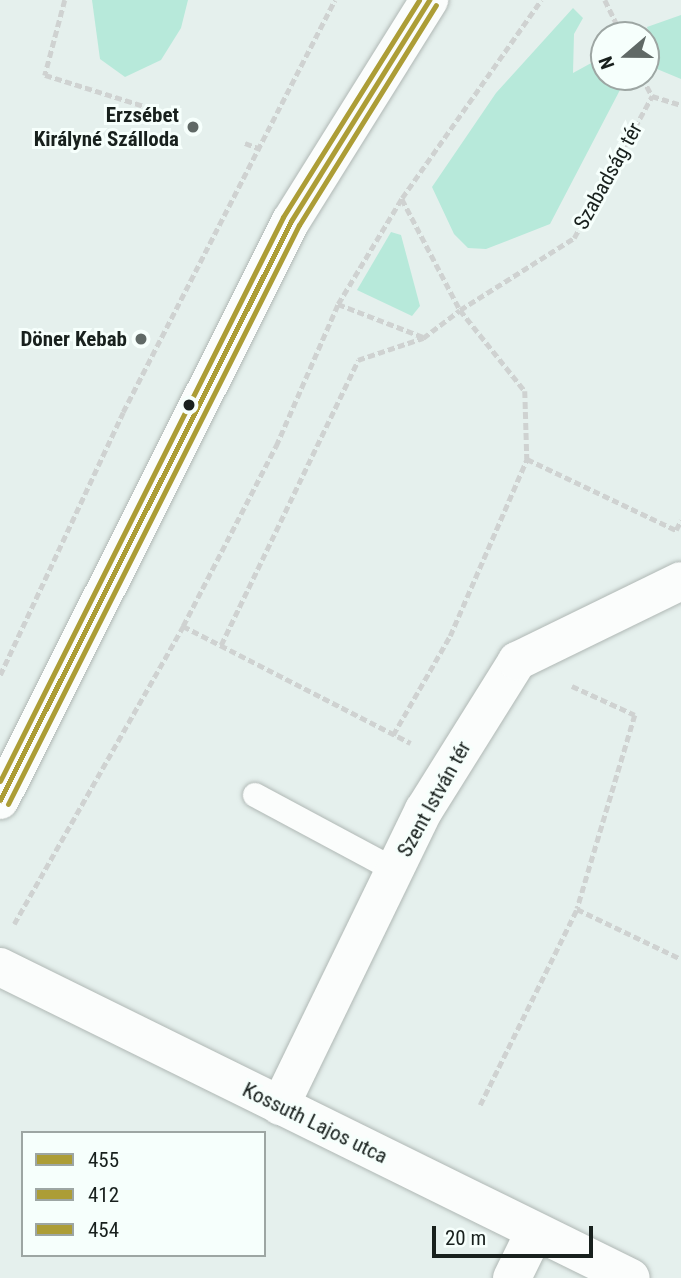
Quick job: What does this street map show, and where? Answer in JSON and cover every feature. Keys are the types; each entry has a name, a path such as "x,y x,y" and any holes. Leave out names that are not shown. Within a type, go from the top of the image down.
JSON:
{"street":[{"path":"0,800 278,246 429,0"},
{"name":"Szent István tér","path":"280,1106 424,810 517,662 681,582"},
{"name":"Kossuth Lajos utca","path":"4,952 280,1106 631,1278"},
{"path":"512,1278 535,1231"}],"lane":[{"path":"255,795 396,870"}],"path":[{"path":"65,0 45,75 144,106"},
{"path":"0,675 123,412 261,149 335,0"},
{"path":"4,952 183,626 276,446 338,304 402,198 541,0"},
{"path":"605,0 615,21"},
{"path":"649,91 652,96 681,105"},
{"name":"Szabadság tér","path":"221,645 358,360 423,338 460,310 573,238 652,96"},
{"path":"245,143 261,149"},
{"path":"183,626 393,735 450,636 527,459 525,391 460,310 402,198"},
{"path":"338,304 423,338"},
{"path":"527,459 676,530 681,520"},
{"path":"480,1105 577,909 635,715"},
{"path":"577,909 681,959"}],"green space":[{"path":"92,0 188,0 181,28 161,60 125,77 100,59"},
{"path":"573,8 583,18 574,34 573,73 590,64 590,91 619,91 550,224 486,249 468,248 454,234 432,187 496,93"},
{"path":"681,15 681,79 660,70 660,22"},
{"path":"391,232 401,235 420,306 412,316 357,290"}],"transit line":[{"name":"454","path":"0,781 283,217 419,0"},
{"name":"455","path":"0,800 291,221 429,0"},
{"name":"412","path":"8,804 299,225 436,5"}],"place":[{"name":"Erzsébet Királyné Szálloda","path":"193,127"},
{"name":"Döner Kebab","path":"141,339"}]}
